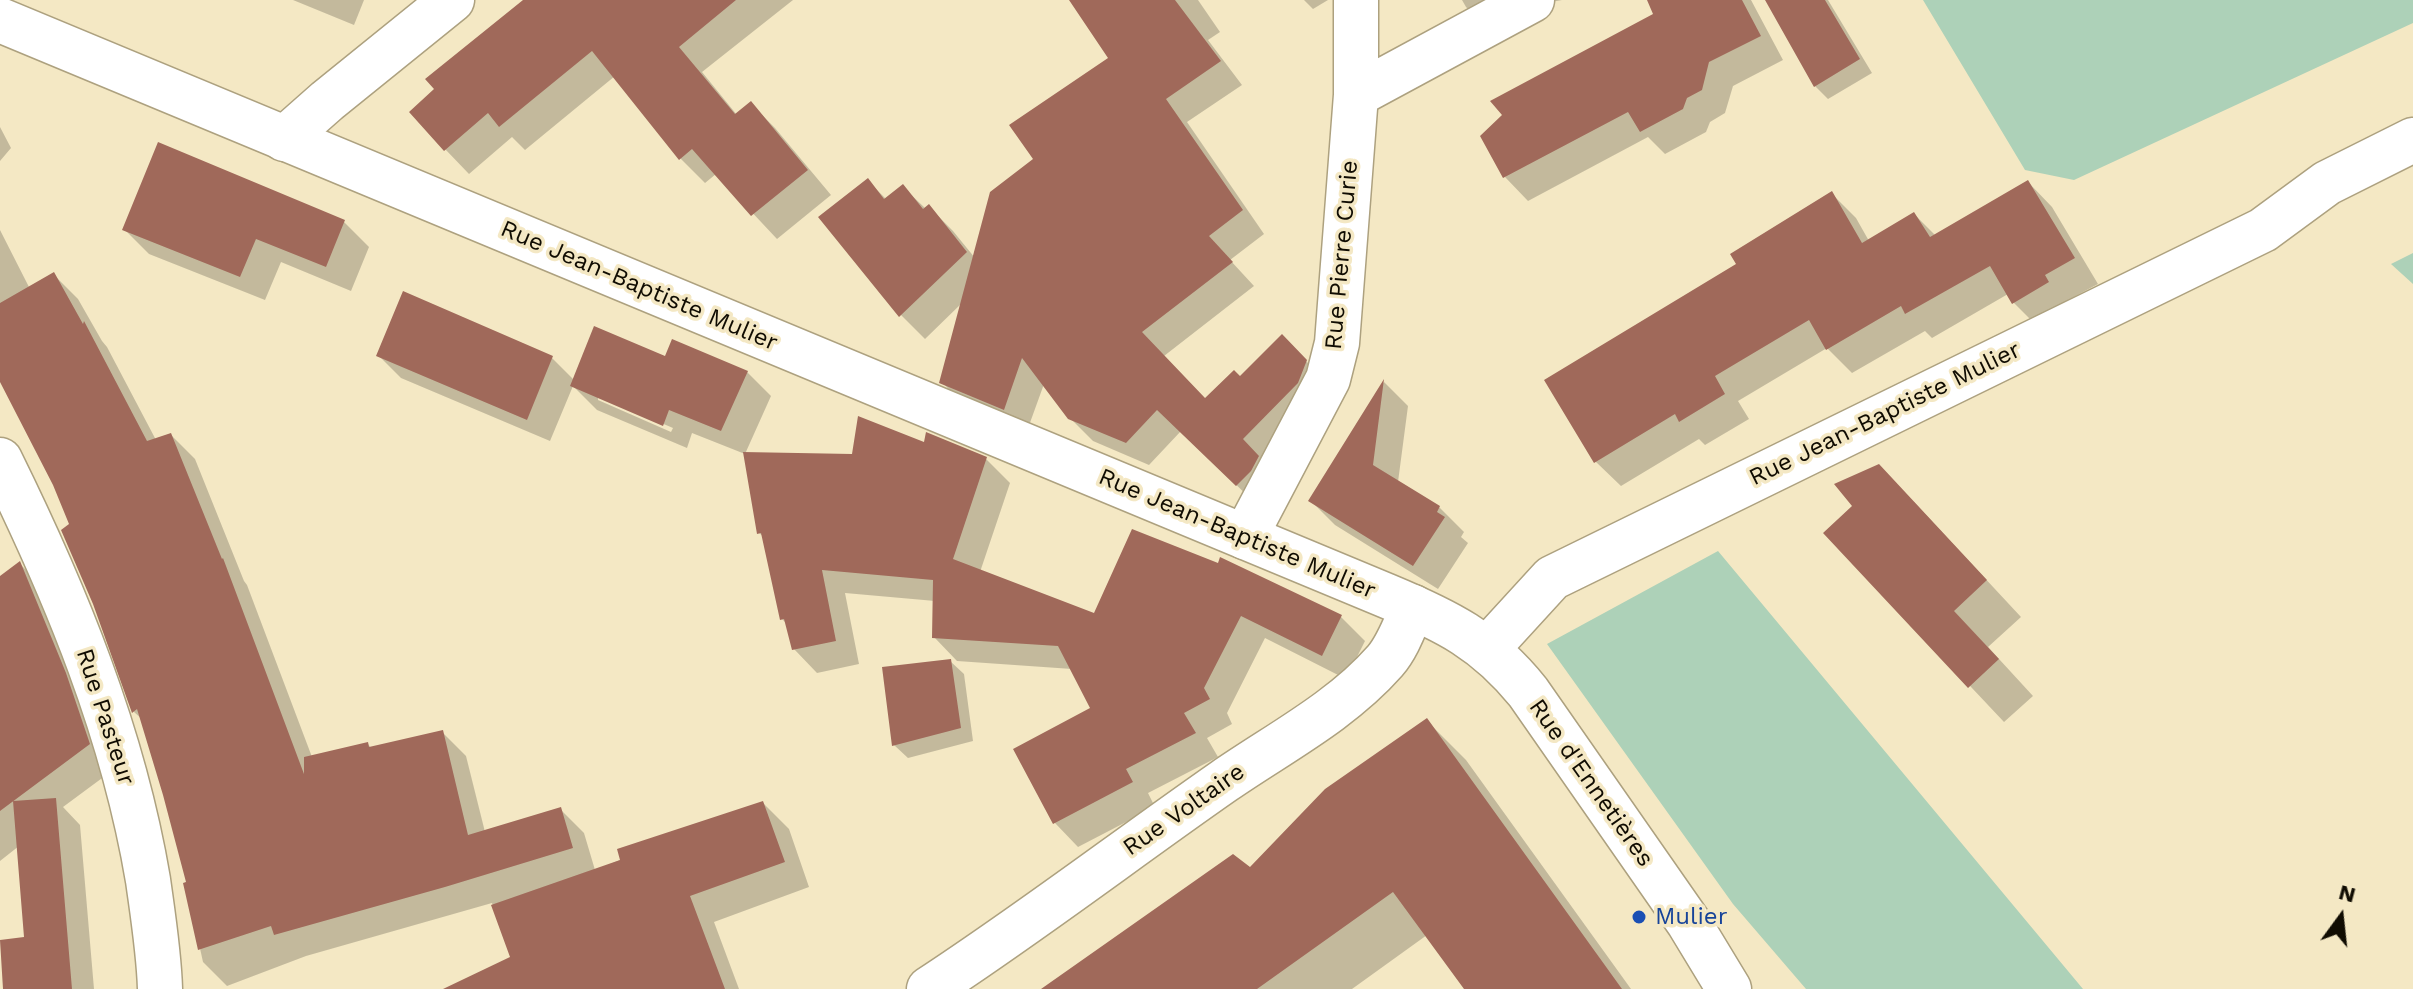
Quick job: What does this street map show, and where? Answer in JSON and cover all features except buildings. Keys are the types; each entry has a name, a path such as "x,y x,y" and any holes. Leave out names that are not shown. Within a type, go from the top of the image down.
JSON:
{"street":[{"path":"284,139 452,0"},
{"name":"Rue Pierre Curie","path":"1245,537 1328,379 1337,343 1356,95 1356,0"},
{"path":"1356,95 1532,0"},
{"name":"Rue Jean-Baptiste Mulier","path":"0,20 1413,607 1463,631 1487,649 1552,578 2263,230 2327,183 2413,140"},
{"name":"Rue Pasteur","path":"0,460 69,611 103,699 125,770 152,905 160,989"},
{"name":"Rue Voltaire","path":"929,989 1355,691 1387,658 1413,607"},
{"name":"Rue d'Ennetières","path":"1487,649 1528,692 1689,923 1729,989"},
{"name":"Rue d'Ennetières","path":"1689,923 1746,989"}],"green space":[{"path":"1923,0 2413,0 2413,23 2074,180 2025,170"},
{"path":"2413,253 2413,284 2391,264"},
{"path":"1718,551 2083,989 1806,989 1733,904 1547,644"}],"place":[{"name":"Mulier","path":"1639,917"}]}
